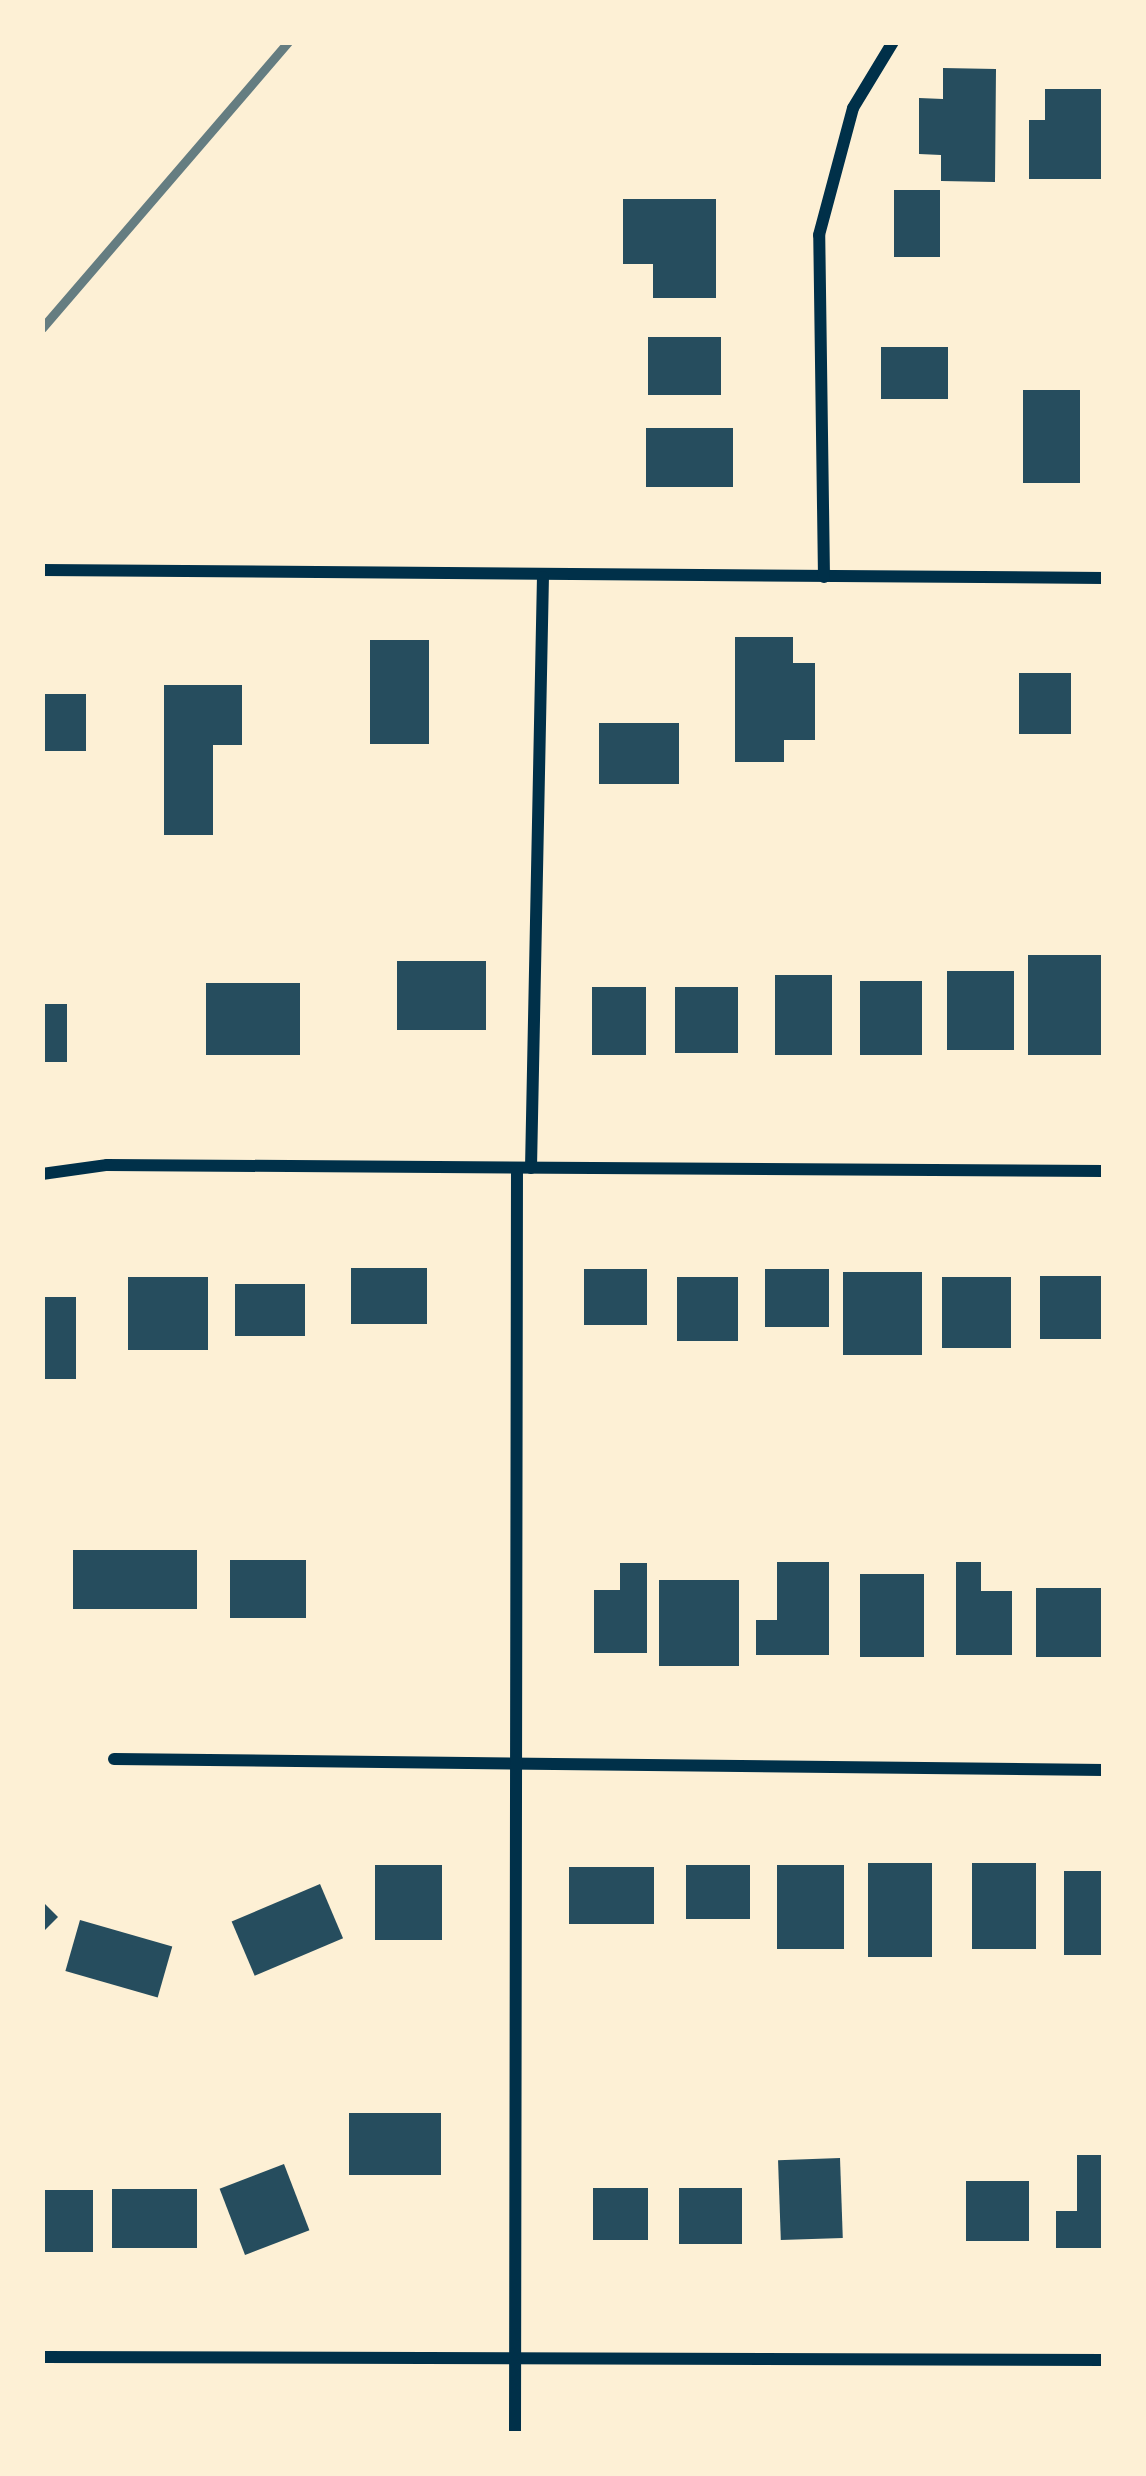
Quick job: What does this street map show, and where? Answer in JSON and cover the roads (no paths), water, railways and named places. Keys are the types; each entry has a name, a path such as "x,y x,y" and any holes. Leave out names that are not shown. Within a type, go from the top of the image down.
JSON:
{"street":[{"path":"824,577 819,235 853,108 893,42"},
{"path":"42,570 1104,578"},
{"path":"515,2434 511,1769 542,577"},
{"path":"42,1174 524,1168 1104,1171"},
{"path":"114,1759 511,1769 1104,1770"},
{"path":"42,2357 1104,2360"}],"railway":[{"path":"42,328 288,42"}]}
